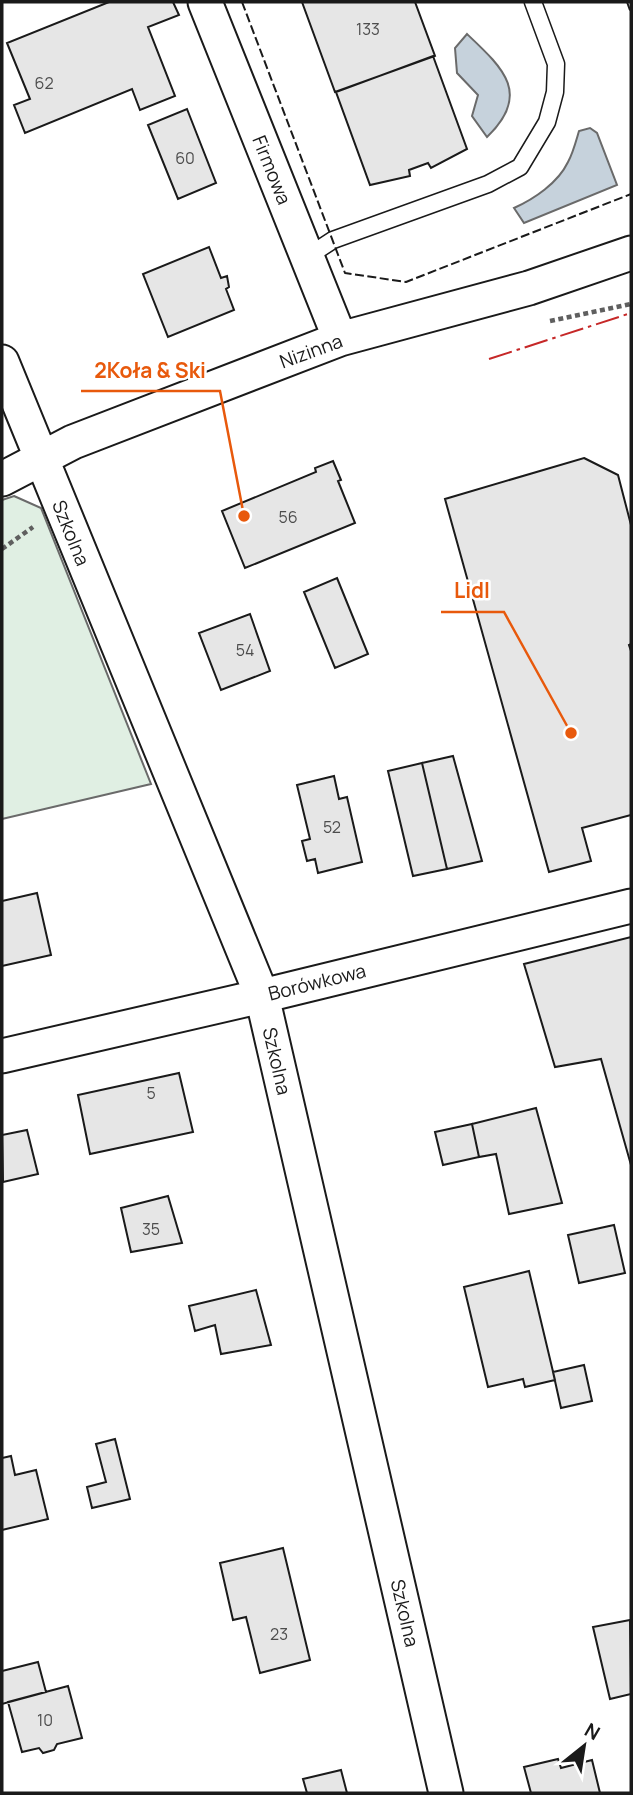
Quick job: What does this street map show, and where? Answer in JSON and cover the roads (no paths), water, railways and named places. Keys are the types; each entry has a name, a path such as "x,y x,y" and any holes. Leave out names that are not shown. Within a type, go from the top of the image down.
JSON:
{"street":[{"name":"Firmowa","path":"205,2 340,339"},
{"name":"Nizinna","path":"2,479 73,442 340,339 529,288 631,253"},
{"name":"Szkolna","path":"2,362 262,996 446,1793"},
{"name":"Borówkowa","path":"2,1056 631,906"}],"lane":[{"path":"307,257 333,240 488,184 520,167 547,122 555,92 556,64 533,2"}],"place":[{"name":"2Koła & Ski","path":"244,516"},
{"name":"Lidl","path":"571,733"}]}
